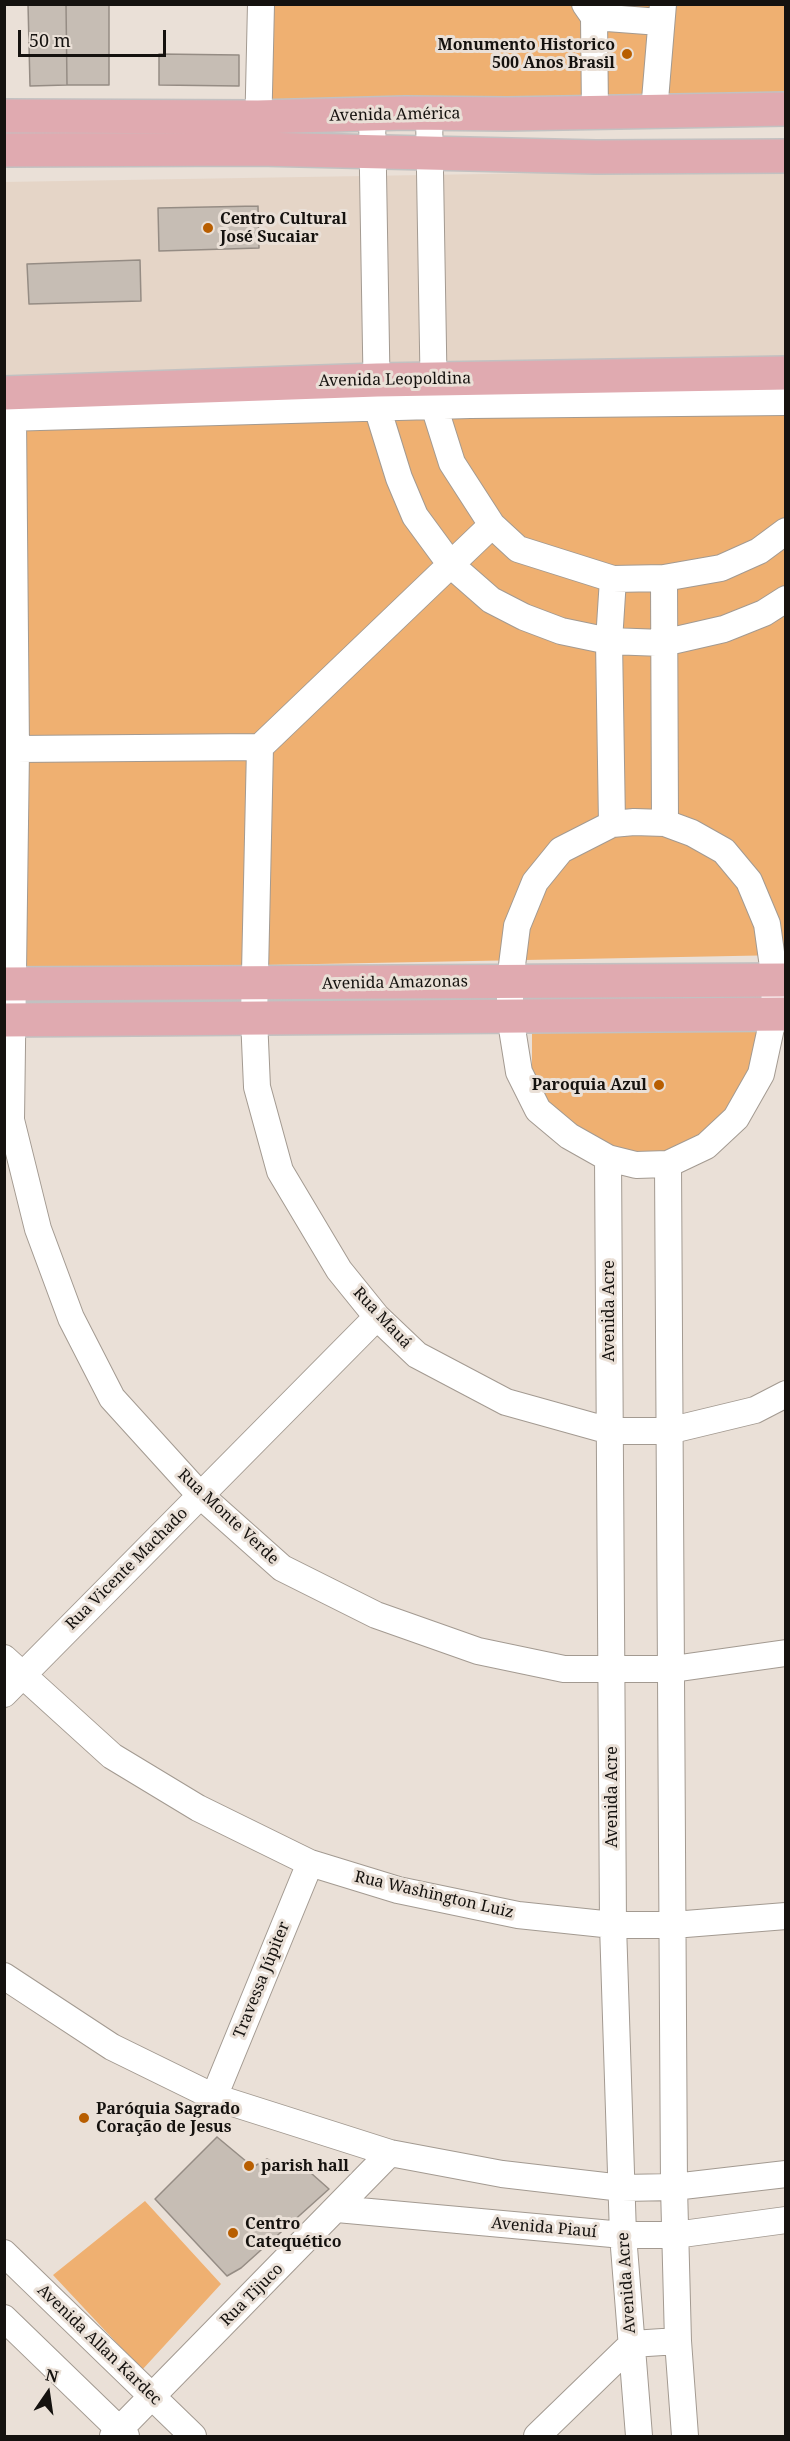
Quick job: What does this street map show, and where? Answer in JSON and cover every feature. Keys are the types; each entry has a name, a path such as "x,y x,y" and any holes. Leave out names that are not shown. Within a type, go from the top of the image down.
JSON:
{"main road":[{"name":"Avenida América","path":"5,116 258,117 786,109"},
{"path":"6,150 258,149 596,157 786,156"},
{"name":"Avenida Leopoldina","path":"7,410 377,393 434,393 786,373"},
{"name":"Avenida Amazonas","path":"9,984 255,985 780,980"},
{"name":"Avenida Amazonas","path":"9,1020 780,1014"}],"street":[{"path":"258,149 261,4"},
{"path":"595,113 590,11 662,13 654,112"},
{"path":"4,104 6,150"},
{"path":"429,113 434,393 452,463 492,525 518,549 613,579 664,578 722,568 759,551 786,531"},
{"path":"372,114 377,393 399,478 415,516 451,565 491,600 524,617 561,631 609,641 663,643 724,629 764,613 786,599"},
{"path":"434,393 786,402"},
{"name":"Rua Monte Verde","path":"7,410 16,749 9,984 11,1120 38,1229 71,1318 112,1398 200,1495 282,1568 376,1615 478,1651 564,1669 673,1669 786,1653"},
{"path":"16,749 260,747 492,525"},
{"path":"664,578 665,823"},
{"path":"612,824 609,641 613,579"},
{"name":"Rua Mauá","path":"260,747 254,1018 257,1087 280,1170 339,1270 377,1317 417,1355 506,1402 610,1431 669,1431 755,1410 786,1394"},
{"path":"665,823 692,833 724,851 749,880 767,924 780,980 780,1014 760,1074 736,1118 706,1146 669,1164 636,1165 608,1158 569,1136 538,1110 519,1072 510,1016 510,981 518,926 535,882 561,850 612,824 665,823"},
{"name":"Avenida Acre","path":"608,1158 613,1925 623,2235 639,2436"},
{"path":"669,1164 674,2187 678,2341 685,2436"},
{"name":"Rua Vicente Machado","path":"10,1676 200,1495 377,1317"},
{"name":"Rua Washington Luiz","path":"10,1676 112,1756 198,1808 310,1863 398,1890 507,1913 613,1925 673,1925 786,1916"},
{"name":"Travessa Júpiter","path":"214,2097 310,1863"},
{"path":"4,1976 112,2047 214,2097 390,2153 502,2174 622,2188 674,2187 786,2174"},
{"name":"Rua Tijuco","path":"119,2434 152,2396 390,2153"},
{"name":"Avenida Piauí","path":"337,2209 623,2235 675,2235 786,2220"},
{"name":"Avenida Allan Kardec","path":"4,2253 193,2436"},
{"path":"4,2318 119,2434"},
{"path":"537,2436 632,2344 678,2341"}],"shaded area":[{"path":"269,5 785,5 785,97 407,101 263,99"},
{"path":"785,169 785,374 5,383 4,182"},
{"path":"785,374 785,955 5,970 4,383"},
{"path":"532,1029 758,1032 753,1066 729,1110 701,1138 665,1154 609,1151 544,1105 532,1071"},
{"path":"145,2201 221,2284 142,2370 53,2275"}],"building":[{"path":"28,4 66,4 67,85 30,86"},
{"path":"66,4 109,4 109,85 67,85"},
{"path":"159,54 239,55 239,86 159,85"},
{"name":"Centro Cultural José Sucaiar","path":"258,206 259,248 159,251 158,208"},
{"path":"140,260 141,301 29,304 27,264"},
{"name":"Centro Catequético","path":"217,2137 253,2167 267,2159 287,2170 303,2166 329,2189 241,2268 227,2276 155,2199"}],"place":[{"name":"Monumento Historico 500 Anos Brasil","path":"627,54"},
{"name":"Centro Cultural José Sucaiar","path":"208,228"},
{"name":"Paroquia Azul","path":"659,1085"},
{"name":"Paróquia Sagrado Coração de Jesus","path":"84,2118"},
{"name":"parish hall","path":"249,2166"},
{"name":"Centro Catequético","path":"233,2233"}]}
